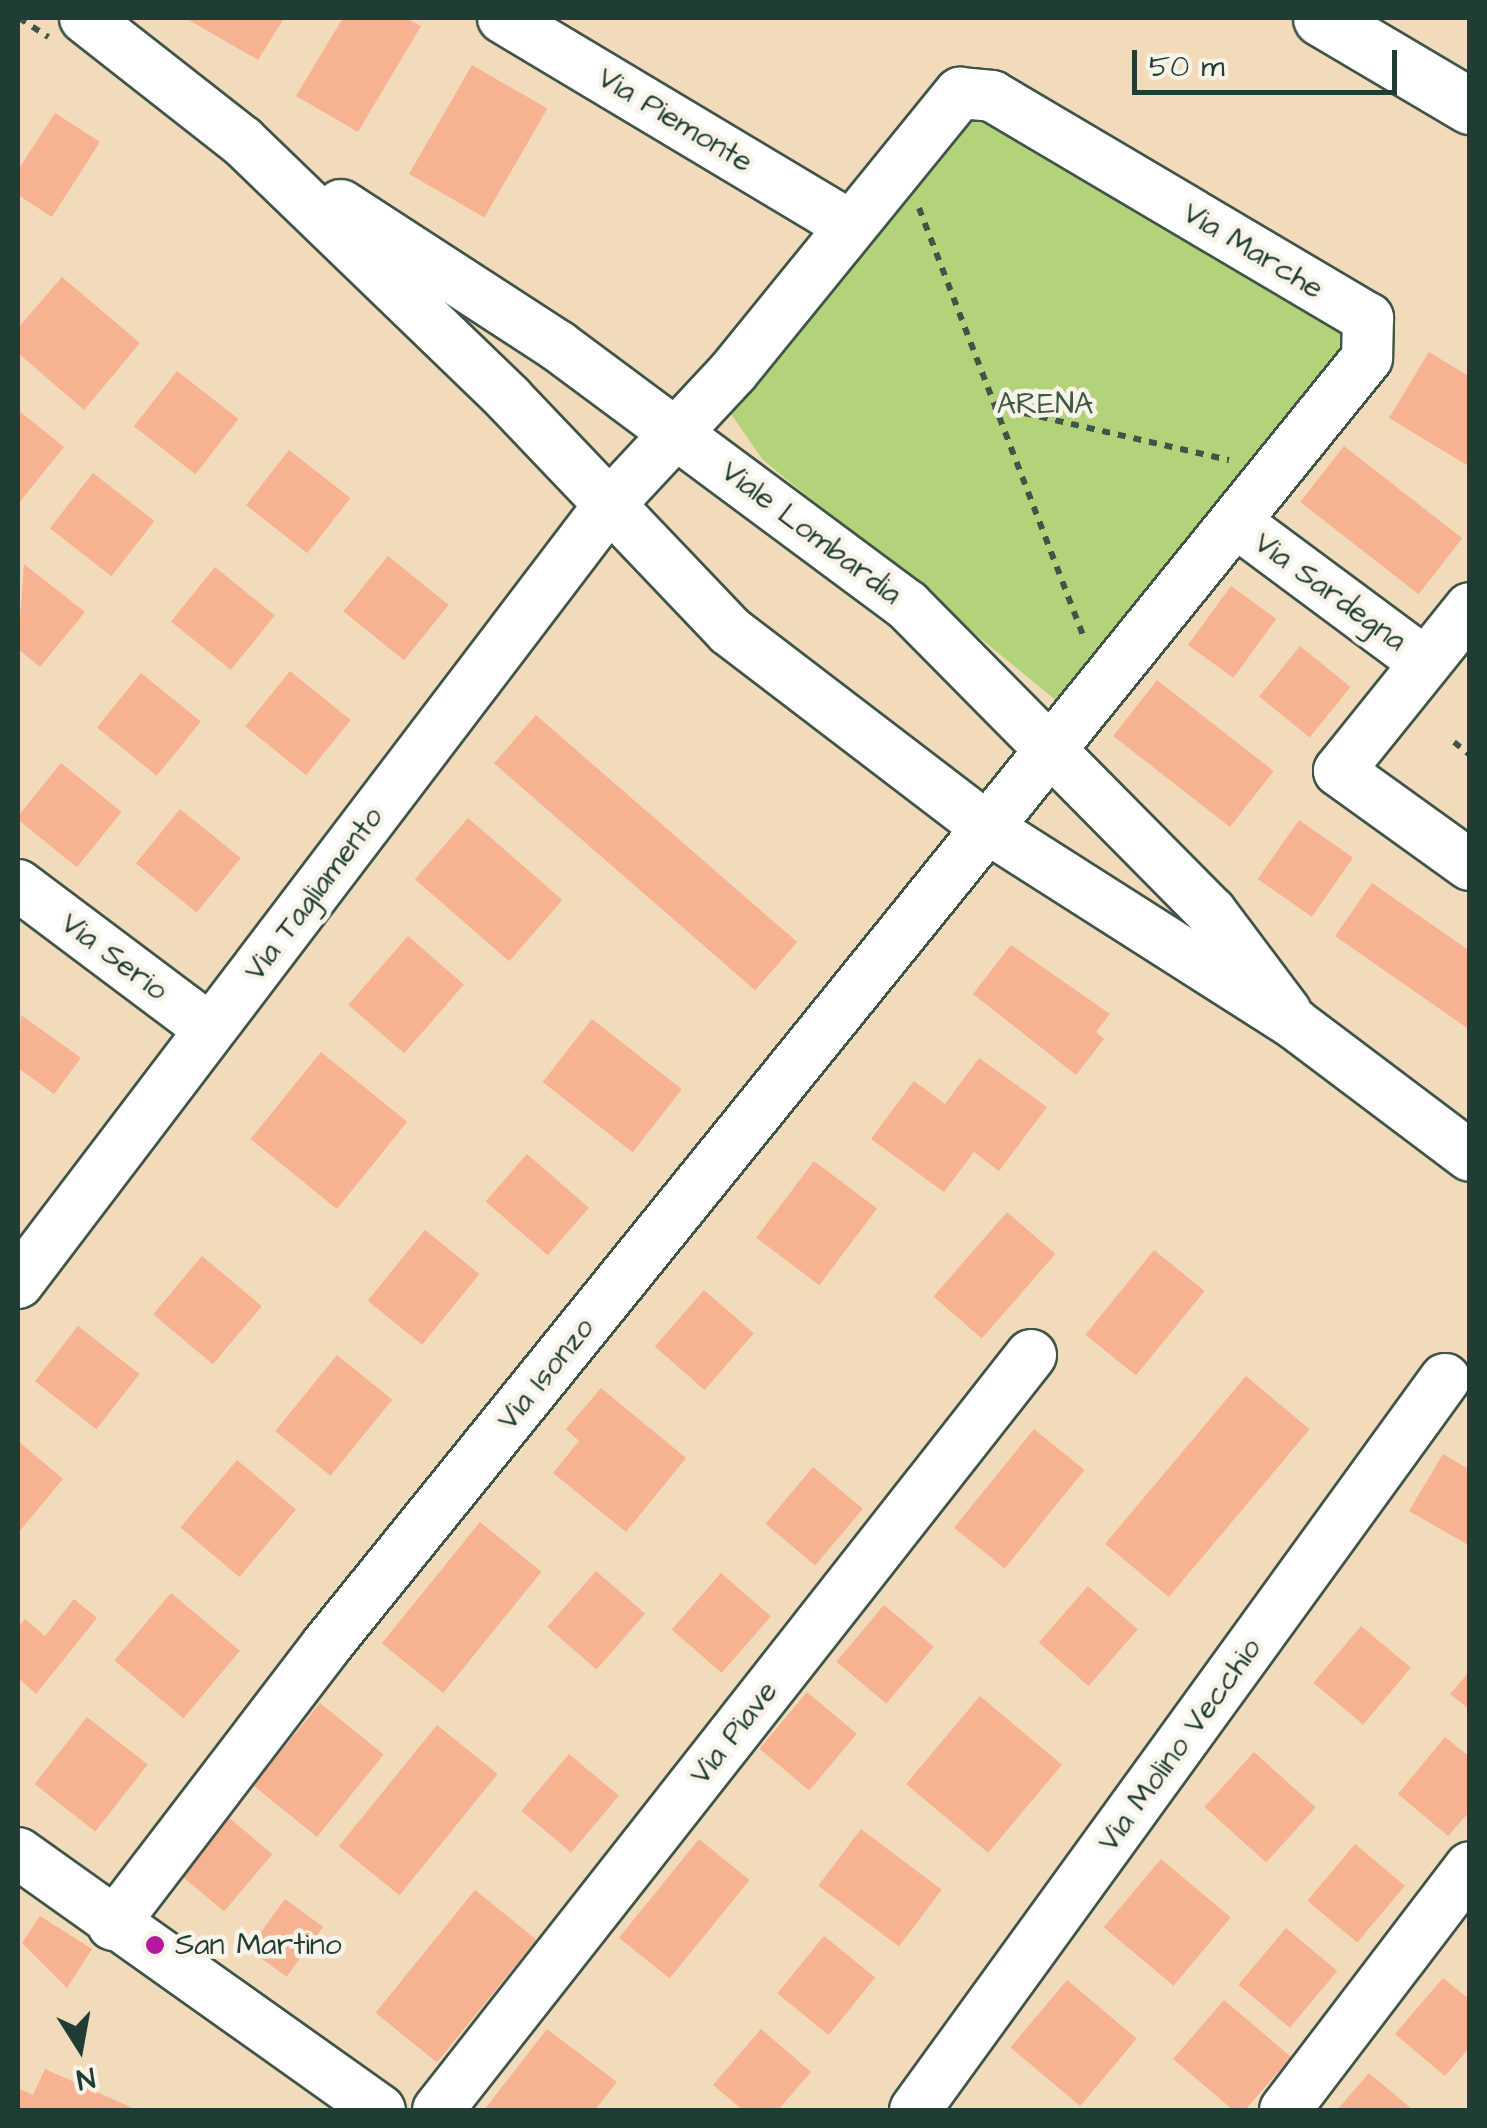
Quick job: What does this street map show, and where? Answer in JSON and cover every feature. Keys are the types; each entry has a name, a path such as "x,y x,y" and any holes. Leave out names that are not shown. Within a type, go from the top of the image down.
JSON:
{"main road":[{"path":"1322,18 1470,106"}],"street":[{"name":"Viale Lombardia","path":"85,18 242,141 677,432 907,605 1241,946 1294,1024"},
{"name":"Via Piemonte","path":"503,18 846,223"},
{"name":"Via Marche","path":"677,432 846,223 960,93 992,96 1368,318 1367,358 1237,524 986,827"},
{"name":"Viale Lombardia","path":"242,141 610,504 730,631 986,827 1294,1024 1470,1156"},
{"name":"Via Tagliamento","path":"18,1283 610,504 677,432"},
{"name":"Via Sardegna","path":"1237,524 1424,662"},
{"name":"Via Sardegna","path":"1470,608 1339,770 1470,865"},
{"name":"Via Isonzo","path":"114,1925 326,1646 986,827"},
{"name":"Via Serio","path":"18,884 210,1029"},
{"name":"Via Piave","path":"438,2110 1030,1355"},
{"name":"Via Molino Vecchio","path":"916,2110 1445,1378"},
{"path":"18,1853 114,1925 380,2110"},
{"path":"1285,2110 1470,1868"}],"path":[{"path":"916,199 992,406 1091,656"},
{"path":"992,406 1247,464"},
{"path":"1454,742 1470,754"}],"green space":[{"name":"ARENA","path":"971,112 1356,336 1058,702 763,460 731,414"}],"building":[{"path":"185,18 284,18 258,60"},
{"path":"343,18 406,18 421,26 358,132 296,96"},
{"path":"472,65 547,108 484,218 409,174"},
{"path":"55,113 100,142 52,217 18,195 18,170"},
{"path":"62,277 140,343 84,410 18,353 18,328"},
{"path":"1429,352 1470,377 1470,467 1389,418"},
{"path":"177,371 238,419 195,474 134,426"},
{"path":"18,410 64,447 18,504"},
{"path":"1344,446 1462,538 1418,594 1300,502"},
{"path":"289,450 350,498 307,553 246,505"},
{"path":"93,473 154,521 111,576 50,528"},
{"path":"388,556 449,605 404,660 343,611"},
{"path":"24,564 85,612 40,667 18,649"},
{"path":"215,567 275,615 231,670 171,621"},
{"path":"1231,586 1276,619 1233,678 1188,645"},
{"path":"1300,646 1351,687 1310,737 1259,697"},
{"path":"290,671 351,720 306,775 245,726"},
{"path":"141,673 201,721 157,776 97,727"},
{"path":"1157,680 1274,771 1230,827 1113,736"},
{"path":"536,715 797,942 755,990 494,763"},
{"path":"61,763 122,812 77,867 18,820"},
{"path":"180,809 241,858 197,912 136,863"},
{"path":"468,818 562,900 509,961 415,879"},
{"path":"1299,820 1353,858 1312,917 1258,879"},
{"path":"1372,883 1470,951 1470,1030 1335,936"},
{"path":"408,936 464,985 404,1053 348,1005"},
{"path":"1011,945 1110,1014 1096,1032 1104,1039 1076,1075 973,994"},
{"path":"21,1015 81,1058 54,1094 18,1068"},
{"path":"592,1019 682,1089 633,1152 543,1082"},
{"path":"321,1052 407,1122 337,1209 251,1139"},
{"path":"979,1058 1047,1107 999,1171 974,1152 944,1192 871,1139 914,1081 945,1104"},
{"path":"527,1154 589,1208 548,1255 486,1202"},
{"path":"814,1161 877,1209 819,1285 756,1238"},
{"path":"1007,1212 1055,1254 982,1339 934,1297"},
{"path":"425,1230 479,1274 422,1345 368,1301"},
{"path":"1154,1250 1205,1291 1136,1376 1085,1335"},
{"path":"202,1256 262,1306 213,1364 153,1314"},
{"path":"704,1290 754,1333 705,1390 655,1347"},
{"path":"78,1326 139,1374 96,1429 35,1381"},
{"path":"337,1355 392,1400 331,1476 275,1431"},
{"path":"1246,1376 1310,1429 1169,1597 1105,1544"},
{"path":"601,1388 686,1458 626,1532 553,1473 579,1441 566,1429"},
{"path":"1034,1429 1085,1470 1005,1569 954,1528"},
{"path":"18,1441 63,1479 18,1533"},
{"path":"1443,1454 1470,1470 1470,1546 1409,1511"},
{"path":"237,1460 296,1509 239,1577 180,1527"},
{"path":"813,1467 863,1509 815,1565 765,1524"},
{"path":"480,1522 541,1572 443,1693 382,1643"},
{"path":"596,1571 645,1614 597,1669 547,1627"},
{"path":"721,1573 771,1616 722,1673 672,1630"},
{"path":"1088,1586 1138,1629 1089,1686 1039,1643"},
{"path":"171,1593 240,1651 183,1718 114,1660"},
{"path":"74,1599 97,1618 36,1694 18,1678 18,1628 25,1619 45,1636"},
{"path":"884,1605 934,1647 886,1703 836,1662"},
{"path":"1361,1626 1411,1668 1363,1724 1313,1683"},
{"path":"1470,1671 1470,1710 1450,1694"},
{"path":"807,1692 857,1734 809,1790 759,1749"},
{"path":"980,1696 1062,1765 988,1853 906,1784"},
{"path":"320,1703 384,1755 317,1837 253,1785"},
{"path":"87,1717 148,1764 95,1831 35,1784"},
{"path":"437,1725 498,1774 399,1895 339,1846"},
{"path":"1445,1737 1470,1757 1470,1811 1448,1836 1398,1794"},
{"path":"1254,1752 1316,1808 1266,1863 1204,1807"},
{"path":"569,1754 619,1796 571,1852 521,1811"},
{"path":"221,1811 272,1854 224,1912 173,1868"},
{"path":"861,1829 942,1890 899,1946 818,1886"},
{"path":"699,1839 750,1880 670,1979 619,1938"},
{"path":"1355,1844 1405,1886 1357,1942 1307,1901"},
{"path":"1161,1859 1231,1917 1174,1986 1104,1927"},
{"path":"475,1890 536,1940 437,2063 376,2013"},
{"path":"285,1899 323,1927 287,1977 249,1949"},
{"path":"40,1916 92,1949 67,1988 22,1943"},
{"path":"1286,1928 1337,1971 1290,2028 1238,1985"},
{"path":"824,1936 875,1978 829,2035 777,1994"},
{"path":"1443,1978 1470,2000 1470,2047 1445,2076 1395,2034"},
{"path":"1067,1980 1137,2038 1080,2106 1010,2047"},
{"path":"1224,2000 1291,2057 1245,2110 1233,2110 1173,2059"},
{"path":"547,2029 617,2082 595,2110 484,2110"},
{"path":"761,2029 811,2072 778,2110 743,2110 713,2085"},
{"path":"45,2069 137,2110 18,2110 18,2088 33,2095"},
{"path":"1369,2073 1413,2110 1337,2110"}],"place":[{"name":"San Martino","path":"155,1945"}]}
